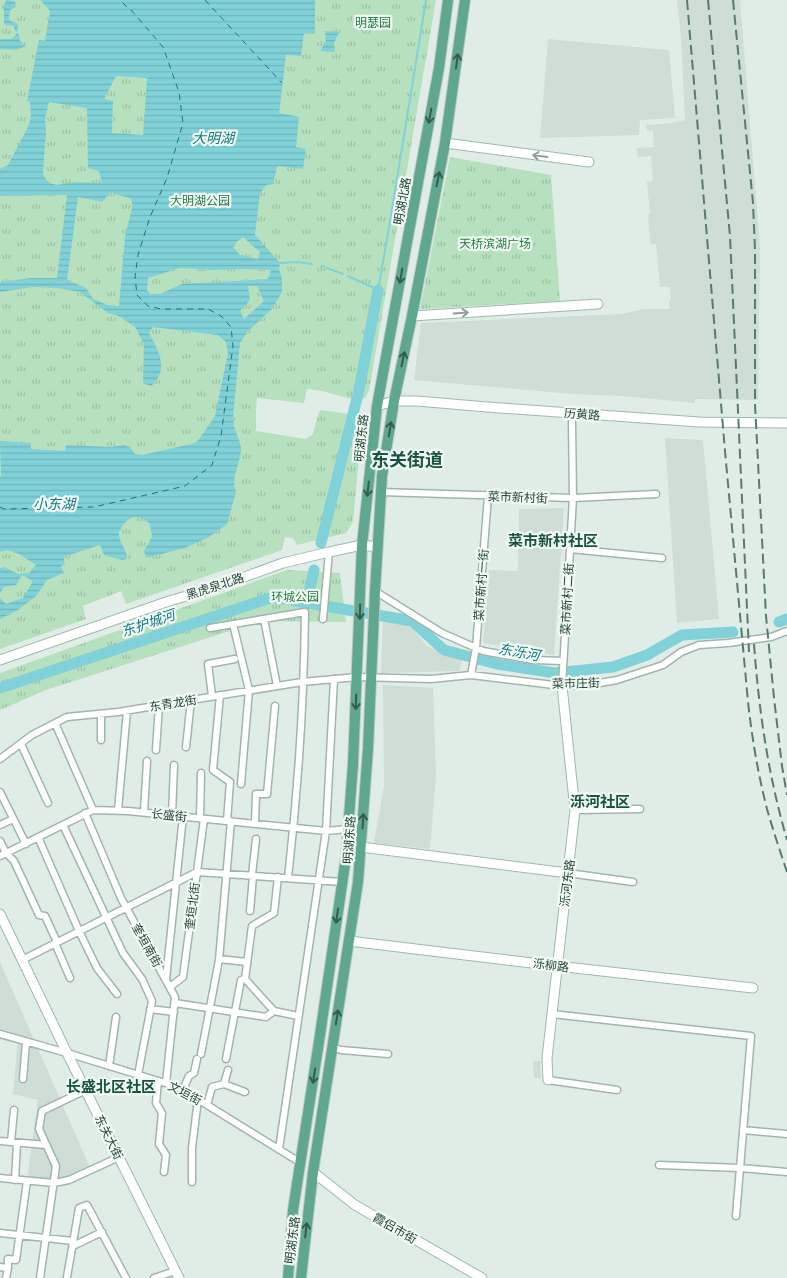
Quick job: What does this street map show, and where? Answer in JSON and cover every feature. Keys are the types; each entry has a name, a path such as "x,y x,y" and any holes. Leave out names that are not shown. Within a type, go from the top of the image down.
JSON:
{"main road":[{"name":"明湖北路","path":"377,406 439,68 448,0"},
{"path":"394,401 445,143 465,0"},
{"name":"明湖东路","path":"301,1278 313,1172 358,882 368,749 380,492 394,401"},
{"name":"明湖东路","path":"288,1278 293,1210 342,882 348,829 353,764 362,545 377,406"}],"street":[{"path":"445,143 589,162"},
{"path":"412,316 598,304"},
{"name":"历黄路","path":"377,406 394,401 432,402 487,408 699,422 787,423"},
{"name":"菜市新村二街","path":"562,686 573,498 572,422"},
{"name":"菜市新村街","path":"380,492 573,498 656,494"},
{"name":"菜市新村一街","path":"471,672 475,650 488,496"},
{"name":"黑虎泉北路","path":"0,660 169,601 283,564 362,545 377,547"},
{"path":"570,549 662,558"},
{"path":"323,619 329,552"},
{"path":"375,591 442,633 475,650 563,664"},
{"path":"210,628 305,612 304,681 294,828 288,878"},
{"path":"264,619 277,686"},
{"path":"233,624 249,690 241,784"},
{"name":"菜市庄街","path":"357,678 431,679 471,672 562,686 594,684 617,680 663,665 680,652 699,645 762,638 787,631"},
{"path":"212,696 208,664 235,660"},
{"name":"东青龙街","path":"0,759 32,735 67,717 127,711 304,681 357,678"},
{"path":"278,1149 326,831 334,679"},
{"name":"泺河东路","path":"548,1080 547,1058 575,810 562,686"},
{"path":"183,1090 189,1076 194,1073 210,1008 219,959 227,874 230,782 213,770 220,695"},
{"path":"186,747 191,700"},
{"path":"156,750 160,705"},
{"path":"255,824 256,794 267,794 275,706"},
{"path":"118,810 127,711"},
{"path":"100,714 101,740"},
{"path":"55,724 93,810"},
{"path":"20,744 48,802"},
{"path":"144,812 147,761"},
{"path":"172,815 174,765"},
{"name":"奎垣北街","path":"170,987 183,977 202,818 201,773"},
{"path":"0,792 26,844"},
{"path":"575,810 640,809"},
{"name":"长盛街","path":"3,855 93,810 144,812 326,831 348,829"},
{"name":"奎垣南街","path":"85,813 121,898 175,997 166,1083"},
{"path":"166,980 183,816"},
{"path":"0,825 13,818"},
{"path":"63,825 123,953 142,979 152,1001 138,1075"},
{"path":"38,837 97,968 117,994"},
{"path":"250,911 256,839"},
{"path":"0,841 3,855 14,861 39,916 45,916 70,978"},
{"path":"360,847 633,882"},
{"path":"22,960 197,872 342,882"},
{"path":"226,1059 241,980 245,978 252,926 274,913 278,877"},
{"name":"东关大街","path":"0,914 66,1053 177,1274"},
{"name":"泺柳路","path":"349,941 753,988"},
{"path":"219,959 247,962"},
{"path":"245,978 274,1011 298,1016"},
{"path":"175,1003 266,1017 274,1011"},
{"path":"150,1009 174,1012"},
{"path":"552,1014 751,1036 736,1216"},
{"path":"109,1066 116,1017"},
{"name":"文垣街","path":"0,1034 178,1087 300,1163"},
{"path":"23,1079 26,1042"},
{"path":"332,1047 342,1050 388,1054"},
{"path":"224,1084 228,1070"},
{"path":"548,1080 616,1090"},
{"path":"158,1081 156,1103 162,1113 159,1144 166,1155 164,1172"},
{"path":"207,1105 212,1086 224,1084 245,1092"},
{"path":"40,1278 52,1183 56,1166 39,1129 42,1112 86,1090"},
{"path":"192,1182 192,1148 198,1099"},
{"path":"14,1110 14,1180"},
{"path":"743,1130 787,1134"},
{"path":"0,1141 46,1145"},
{"path":"0,1178 52,1183 69,1180 119,1157"},
{"path":"659,1165 787,1172"},
{"name":"霞侣市街","path":"313,1172 355,1205 482,1278"},
{"path":"6,1278 8,1259 16,1260 27,1181"},
{"path":"67,1277 79,1208 87,1205 126,1278"},
{"path":"0,1233 73,1243 102,1232"},
{"path":"0,1267 8,1268"},
{"path":"154,1278 177,1274"}],"shaded area":[{"path":"677,0 740,0 760,248 758,400 695,399 695,403 414,380 421,323 622,314 643,309 670,309 670,287 660,287 656,244 651,245 650,241 647,182 653,181 651,156 638,157 637,148 654,147 653,130 647,131 646,125 685,120"},
{"path":"548,39 669,50 675,118 640,120 639,135 540,138"},
{"path":"665,438 703,440 719,619 677,623"},
{"path":"564,508 554,655 483,643 489,570 518,571 519,509"},
{"path":"383,621 410,626 427,646 462,661 459,671 381,673"},
{"path":"383,685 433,688 436,775 430,849 374,843 384,786"},
{"path":"0,962 91,1170 69,1180 27,1181 38,1100 13,1094 18,1040 0,1034"},
{"path":"533,1061 540,1061 541,1078 534,1078"}],"green space":[{"name":"大明湖公园","path":"0,0 436,0 369,391 365,398 359,401 307,389 304,403 257,398 256,431 305,439 313,433 321,410 360,417 362,422 353,522 346,533 297,545 293,538 285,537 282,550 126,604 121,591 83,606 86,619 0,649"},
{"name":"天桥滨湖广场","path":"450,157 551,175 560,301 420,309"},
{"name":"环城公园","path":"287,570 340,573 346,622 261,621 46,690 0,710 0,673"}],"water":[{"path":"6,0 15,1 16,7 10,10 9,20 18,24 17,33 14,26 5,25 4,23 4,5"},
{"name":"大明湖","path":"41,0 315,0 315,34 304,33 301,56 286,55 279,113 299,117 296,147 306,149 303,169 277,166 273,184 266,185 260,193 255,235 280,263 282,292 272,309 247,332 240,343 233,417 241,454 234,481 236,492 227,524 209,537 185,548 146,558 144,551 152,537 150,524 140,517 133,517 126,521 119,532 126,552 126,559 122,560 104,555 100,545 63,557 65,564 61,566 64,573 47,580 36,596 18,610 0,619 0,598 6,604 23,598 33,581 22,575 16,585 4,587 0,593 0,568 4,567 18,574 29,573 36,565 19,554 7,550 0,552 0,441 31,443 31,449 65,451 66,445 111,447 124,445 130,447 135,454 142,455 195,443 215,416 228,353 226,342 218,335 153,327 149,333 159,353 161,367 157,380 151,386 143,383 144,344 135,327 119,316 108,313 80,292 57,288 33,287 0,292 0,282 31,278 57,278 67,195 0,196 0,169 8,165 29,125 31,116 30,102 27,101 39,40 45,41 50,12","holes":["116,76 147,78 143,135 112,133 113,101 104,99","49,102 87,108 88,168 99,171 102,183 77,182 57,185 49,182 43,173 45,119","111,192 130,198 132,201 125,237 119,306 108,305 93,299 86,288 67,280 78,197 102,202","243,237 260,252 258,259 240,255 233,247","180,268 271,270 268,279 182,284 160,294 150,294 147,290 148,278","248,286 257,286 264,301 244,319 240,311 250,300"]},
{"path":"325,31 339,32 334,43 335,52 320,51 326,41"},
{"path":"17,33 20,41 26,46 16,50 0,49 0,39 12,39"}],"waterway":[{"path":"348,276 378,290 426,0"},
{"path":"280,263 298,262 312,264"},
{"path":"327,268 343,274"},
{"path":"321,543 359,390 378,290"},
{"path":"307,602 314,570"},
{"name":"东泺河","path":"0,688 273,597 412,621 444,650 497,664 555,673 613,667 647,655 682,635 733,632"},
{"name":"东泺河","path":"779,622 787,619"}],"ferry route":[{"path":"0,507 4,509 94,507 185,486 212,465 221,436 233,346 231,327 221,316 208,309 161,309 148,306 137,295 135,277 138,255 150,217 167,178 183,123 179,92 163,47 131,10 119,0"},
{"path":"205,0 282,83"}],"railway":[{"path":"687,0 725,451 751,729 764,796 787,872"},
{"path":"708,0 730,236 749,652"},
{"path":"733,0 753,203 755,250 755,404 766,616 774,698 787,795"},
{"path":"754,644 765,743 787,840"}],"district":[{"name":"东关街道","path":"407,459"},
{"name":"菜市新村社区","path":"553,540"},
{"name":"泺河社区","path":"600,801"},
{"name":"长盛北区社区","path":"111,1086"}],"park label":[{"name":"明瑟园","path":"373,22"}],"water label":[{"name":"小东湖","path":"54,504"},
{"name":"东护城河","path":"148,623"}]}
